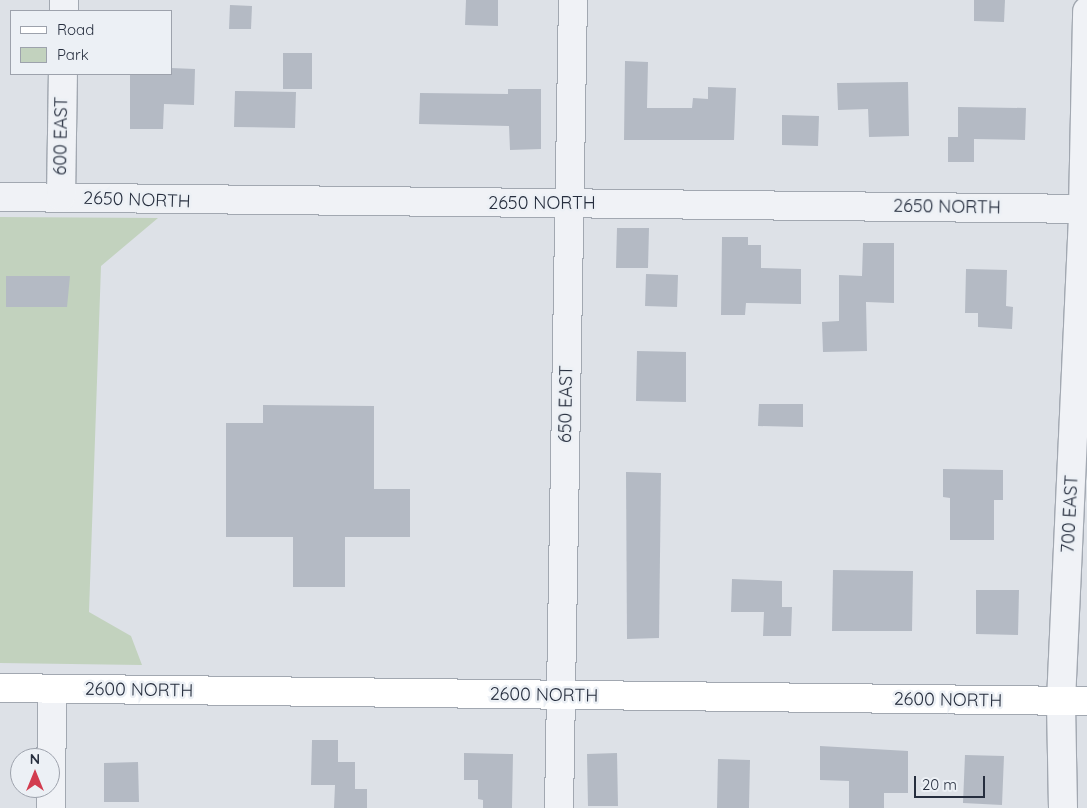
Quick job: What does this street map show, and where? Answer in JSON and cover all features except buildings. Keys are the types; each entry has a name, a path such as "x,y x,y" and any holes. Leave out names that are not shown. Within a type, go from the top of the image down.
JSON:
{"main road":[{"name":"2600 NORTH","path":"0,688 1074,701"}],"street":[{"name":"650 EAST","path":"559,808 573,0"},
{"name":"700 EAST","path":"1063,808 1074,701 1087,11"},
{"name":"600 EAST","path":"61,197 62,75"},
{"name":"2650 NORTH","path":"0,196 1083,209"},
{"path":"51,808 52,689"}],"green space":[{"path":"0,217 158,218 101,266 89,612 131,636 142,665 0,663"}]}
